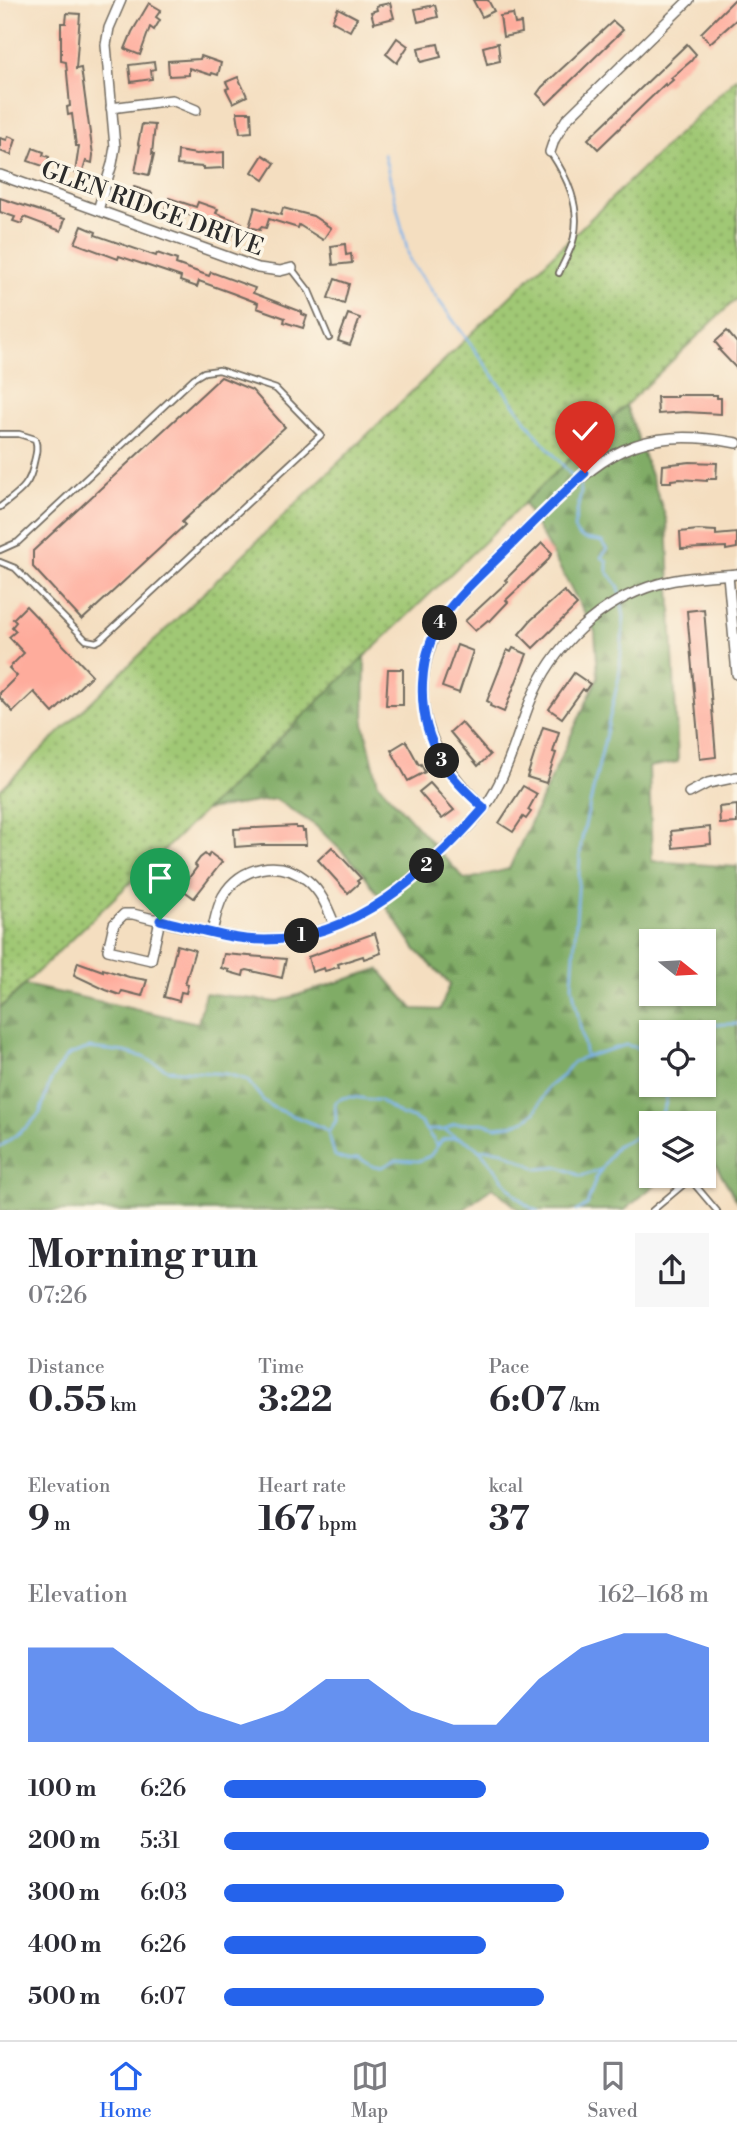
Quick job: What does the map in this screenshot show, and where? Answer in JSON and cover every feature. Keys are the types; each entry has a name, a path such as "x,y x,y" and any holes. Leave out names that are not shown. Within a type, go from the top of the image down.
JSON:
{"street":[{"path":"98,210 115,147 106,45 109,28 121,0"},
{"path":"550,152 566,120 685,1"},
{"path":"111,108 172,100 197,110"},
{"name":"GLEN RIDGE DRIVE","path":"0,174 258,268 280,271 292,268"},
{"path":"484,808 455,779 432,742 425,723 425,663 433,636 448,610 585,473 615,453 649,440 693,437 737,443"},
{"path":"160,920 151,960 108,950 114,924 117,918 124,914 133,914 247,939 287,939 335,926 373,906 412,880 484,808 504,775 531,701 553,659 582,627 632,595 659,584 732,574 737,674"},
{"path":"689,793 708,783 737,777"},
{"path":"212,932 221,900 231,885 244,874 265,867 288,870 307,880 325,901 335,926"}],"lane":[{"path":"550,152 567,177 576,221 571,246 559,273"},
{"path":"292,268 309,291 329,338"},
{"path":"0,550 18,542 194,378 204,372 229,372 276,389 321,435 100,640 86,639 15,568 0,562"},
{"path":"0,434 29,436 35,439 37,445 32,477 26,487 0,507"},
{"path":"652,1210 690,1179 717,1210"}],"green space":[{"path":"737,77 737,298 0,1008 0,790"},
{"path":"626,405 667,521 678,762 649,767 652,861 737,866 737,1201 716,1165 716,1111 639,1111 639,1188 651,1188 625,1210 519,1210 493,1187 463,1210 0,1210 0,1008 25,985 198,1023 205,993 276,1002 379,969 413,1009 440,1010 450,984 416,950 362,871 316,826 275,799 206,810 365,656 364,724 378,783 465,880 509,869 598,677 595,632 524,503"}],"building":[{"path":"473,0 488,0 494,11 482,17"},
{"path":"737,0 737,19 710,43 701,33"},
{"path":"149,3 161,10 156,17 160,20 154,30 150,27 140,55 125,49"},
{"path":"390,3 394,18 374,23 371,12 377,10 376,6"},
{"path":"435,5 438,17 418,22 415,9"},
{"path":"338,8 357,18 350,31 332,21"},
{"path":"67,13 80,14 76,69 81,68 93,155 92,163 86,161 82,174 75,173 79,146 76,146 72,114 68,115 67,107 70,106 66,62 61,61 61,23 66,23"},
{"path":"513,14 515,24 521,23 522,33 503,37 500,16"},
{"path":"613,21 623,30 547,104 537,94 542,87"},
{"path":"397,38 408,46 397,63 386,54"},
{"path":"498,43 500,61 487,64 483,47"},
{"path":"438,44 441,57 421,62 418,48"},
{"path":"687,44 696,54 691,61 598,149 588,139"},
{"path":"201,56 221,63 218,75 189,68 189,75 169,76 168,61 200,59"},
{"path":"154,62 152,79 131,82 129,65"},
{"path":"238,77 247,96 233,103 226,89 229,88 226,82"},
{"path":"237,112 251,112 252,132 240,133"},
{"path":"142,124 155,125 154,154 149,175 135,172"},
{"path":"8,136 16,139 11,155 0,151 0,138 7,140"},
{"path":"33,148 49,157 46,167 28,161"},
{"path":"178,151 196,154 224,152 224,168 203,169 177,165"},
{"path":"263,155 275,163 264,180 252,172"},
{"path":"134,187 152,193 148,206 129,199"},
{"path":"0,198 65,219 61,231 24,217 22,224 13,221 15,217 0,212"},
{"path":"169,198 196,207 198,202 218,209 216,213 242,223 238,235 217,230 219,225 186,214 185,217 179,214 178,217 164,212"},
{"path":"255,207 281,215 283,208 313,216 331,228 323,240 299,225 298,228 269,219 266,228 261,227 260,230 249,227"},
{"path":"82,226 96,232 95,235 156,256 157,253 177,260 176,264 209,276 211,272 255,288 253,293 307,316 303,328 284,322 285,318 257,308 258,303 232,293 199,281 197,287 180,281 181,277 119,256 118,259 75,243"},
{"path":"345,244 346,255 351,254 352,263 333,265 331,246"},
{"path":"335,279 349,284 344,304 328,298"},
{"path":"348,314 360,318 350,345 338,341"},
{"path":"727,331 737,343 737,369 715,342"},
{"path":"221,377 252,390 285,427 182,522 185,525 82,620 33,567 33,551"},
{"path":"717,395 717,398 721,398 721,414 658,414 657,397"},
{"path":"717,463 716,479 662,482 663,465"},
{"path":"716,531 716,535 737,533 737,548 681,549 680,532"},
{"path":"542,543 552,553 547,561 506,600 508,602 490,621 475,631 465,621 507,582 505,580"},
{"path":"564,591 577,605 533,648 519,634"},
{"path":"26,606 92,675 53,713 34,692 13,712 0,698 0,693 17,676 9,668 24,653 9,637 16,631 12,627 16,622 13,619"},
{"path":"704,609 716,757 700,759 687,611"},
{"path":"457,645 473,651 459,693 442,687"},
{"path":"513,648 527,654 504,712 490,706 491,703 487,701 507,650 511,652"},
{"path":"388,669 403,669 403,705 386,705"},
{"path":"574,673 590,684 585,691 583,689 562,718 549,709"},
{"path":"461,722 490,755 478,766 450,732"},
{"path":"543,727 559,732 553,752 556,753 546,783 527,777"},
{"path":"406,741 425,772 408,781 391,750"},
{"path":"430,783 454,810 442,819 419,792"},
{"path":"523,786 537,794 528,810 531,812 526,819 523,817 513,832 499,823"},
{"path":"737,805 737,823 720,824 719,807"},
{"path":"296,826 305,831 306,845 235,847 234,829"},
{"path":"710,827 711,844 673,848 671,831"},
{"path":"332,847 361,878 348,893 318,860"},
{"path":"210,853 222,862 194,898 183,890 183,886 197,867 195,865 200,858 205,854 208,857"},
{"path":"375,933 381,953 338,964 339,967 325,971 324,968 312,972 308,957"},
{"path":"177,945 195,950 185,984 188,985 186,993 181,992 179,1001 164,997"},
{"path":"224,954 286,959 282,978 247,970 243,976 229,972 221,968"},
{"path":"78,962 103,971 147,980 142,996 122,991 120,995 74,975"}],"waterway":[{"path":"384,154 410,261 536,434 579,484 581,491 574,528 582,538 602,542 607,550 601,557 607,561 607,571 619,587 624,617 619,677 581,843 572,985 586,1056"},
{"path":"716,1024 737,1024"},
{"path":"427,1130 444,1130 454,1124 482,1123 496,1127 525,1120 535,1112 547,1088 563,1075 572,1063 626,1045 639,1048"},
{"path":"0,1147 28,1126 40,1113 50,1082 69,1055 89,1048 125,1052 143,1057 168,1070 227,1074 247,1080 272,1107 328,1132 335,1156 343,1159 359,1158 374,1167 382,1167 396,1160 418,1161 430,1156 442,1140 456,1138 469,1142 489,1161 517,1196 536,1210"},
{"path":"329,1131 336,1121 335,1103 340,1099 350,1097 379,1100 401,1115 421,1123 437,1145"},
{"path":"663,1111 667,1097"},
{"path":"445,1130 457,1138"},
{"path":"578,1210 587,1205 596,1178 616,1146 639,1135"},
{"path":"478,1150 503,1151 538,1169 560,1167 581,1176 600,1170"}],"route":[{"path":"160,920 247,939 305,936 335,926 390,897 412,880 469,825 484,808 442,762 425,723 422,684 429,645 448,610 461,595 585,473"}]}
